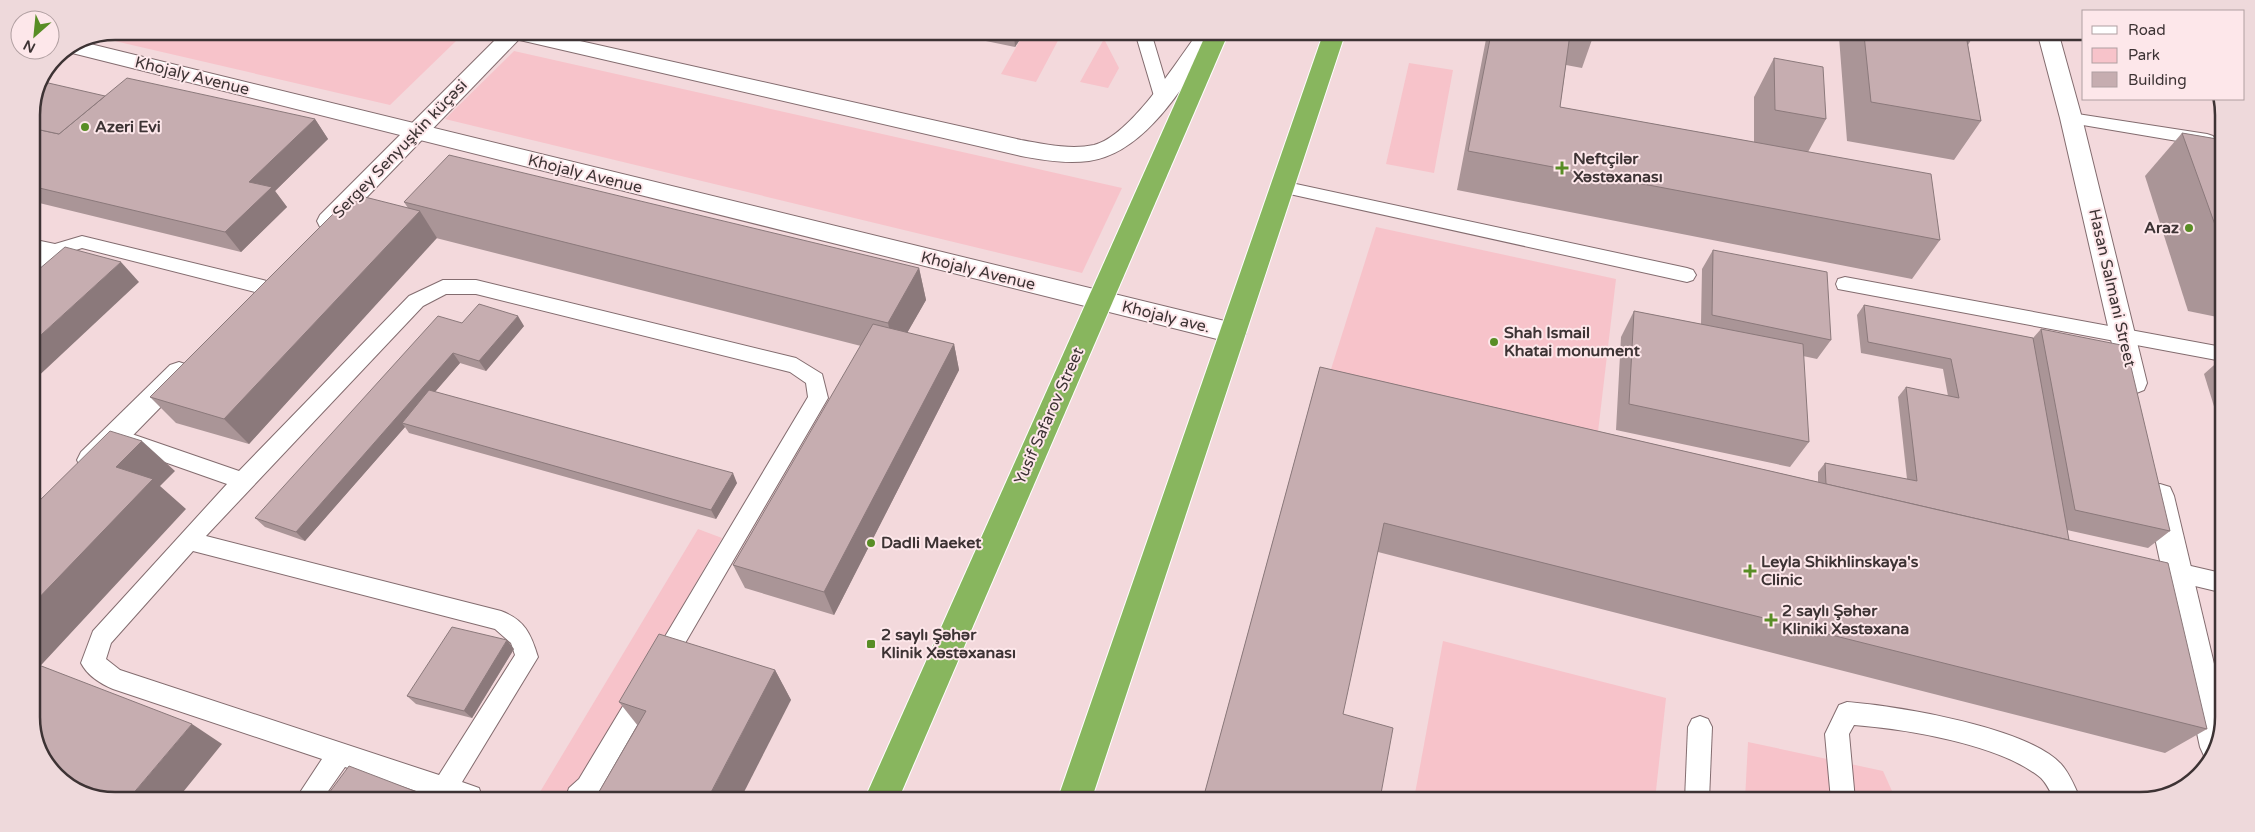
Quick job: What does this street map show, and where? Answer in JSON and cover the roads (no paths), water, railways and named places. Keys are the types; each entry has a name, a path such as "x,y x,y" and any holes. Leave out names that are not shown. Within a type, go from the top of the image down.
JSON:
{"highway":[{"name":"Yusif Safarov Street","path":"885,792 1214,40"},
{"path":"1077,792 1332,40"}],"main road":[{"name":"Sergey Senyuşkin küçəsi","path":"311,239 504,40"},
{"path":"547,40 1021,148 1048,152 1093,153 1112,147 1128,135 1162,96 1203,40"},
{"name":"Hasan Salmani Street","path":"2049,40 2071,118 2141,411"},
{"name":"Khojaly Avenue","path":"81,49 1100,301"},
{"path":"243,307 270,280"},
{"name":"Khojaly ave.","path":"1100,301 1233,333"},
{"path":"73,478 196,355"},
{"path":"2154,468 2175,586 2213,733"}],"lane":[{"path":"1145,40 1162,96"},
{"path":"2071,118 2215,141"},
{"path":"1282,188 1688,275"},
{"path":"40,263 55,250 82,242 270,280"},
{"path":"40,247 55,250"},
{"path":"1845,284 2215,353"},
{"path":"456,792 113,678 93,663 101,638 243,481 416,302 443,287 476,287 796,366 815,379 818,398 588,787 583,792"},
{"path":"115,436 243,481"},
{"path":"189,542 501,620 521,637 527,657 444,788"},
{"path":"2175,586 2215,582"},
{"path":"1842,792 1837,734 1847,713 1885,716 1967,734 2015,749 2050,771 2063,792"},
{"path":"1697,792 1700,727"},
{"path":"313,792 341,754"}],"place":[{"name":"Azeri Evi","path":"85,127"},
{"name":"Neftçilər Xəstəxanası","path":"1562,168"},
{"name":"Araz","path":"2189,228"},
{"name":"Shah Ismail Khatai monument","path":"1494,342"},
{"name":"Dadli Maeket","path":"871,543"},
{"name":"Leyla Shikhlinskaya's Clinic","path":"1750,571"},
{"name":"2 saylı Şəhər Kliniki Xəstəxana","path":"1771,620"},
{"name":"2 saylı Şəhər Klinik Xəstəxanası","path":"871,644"}]}
